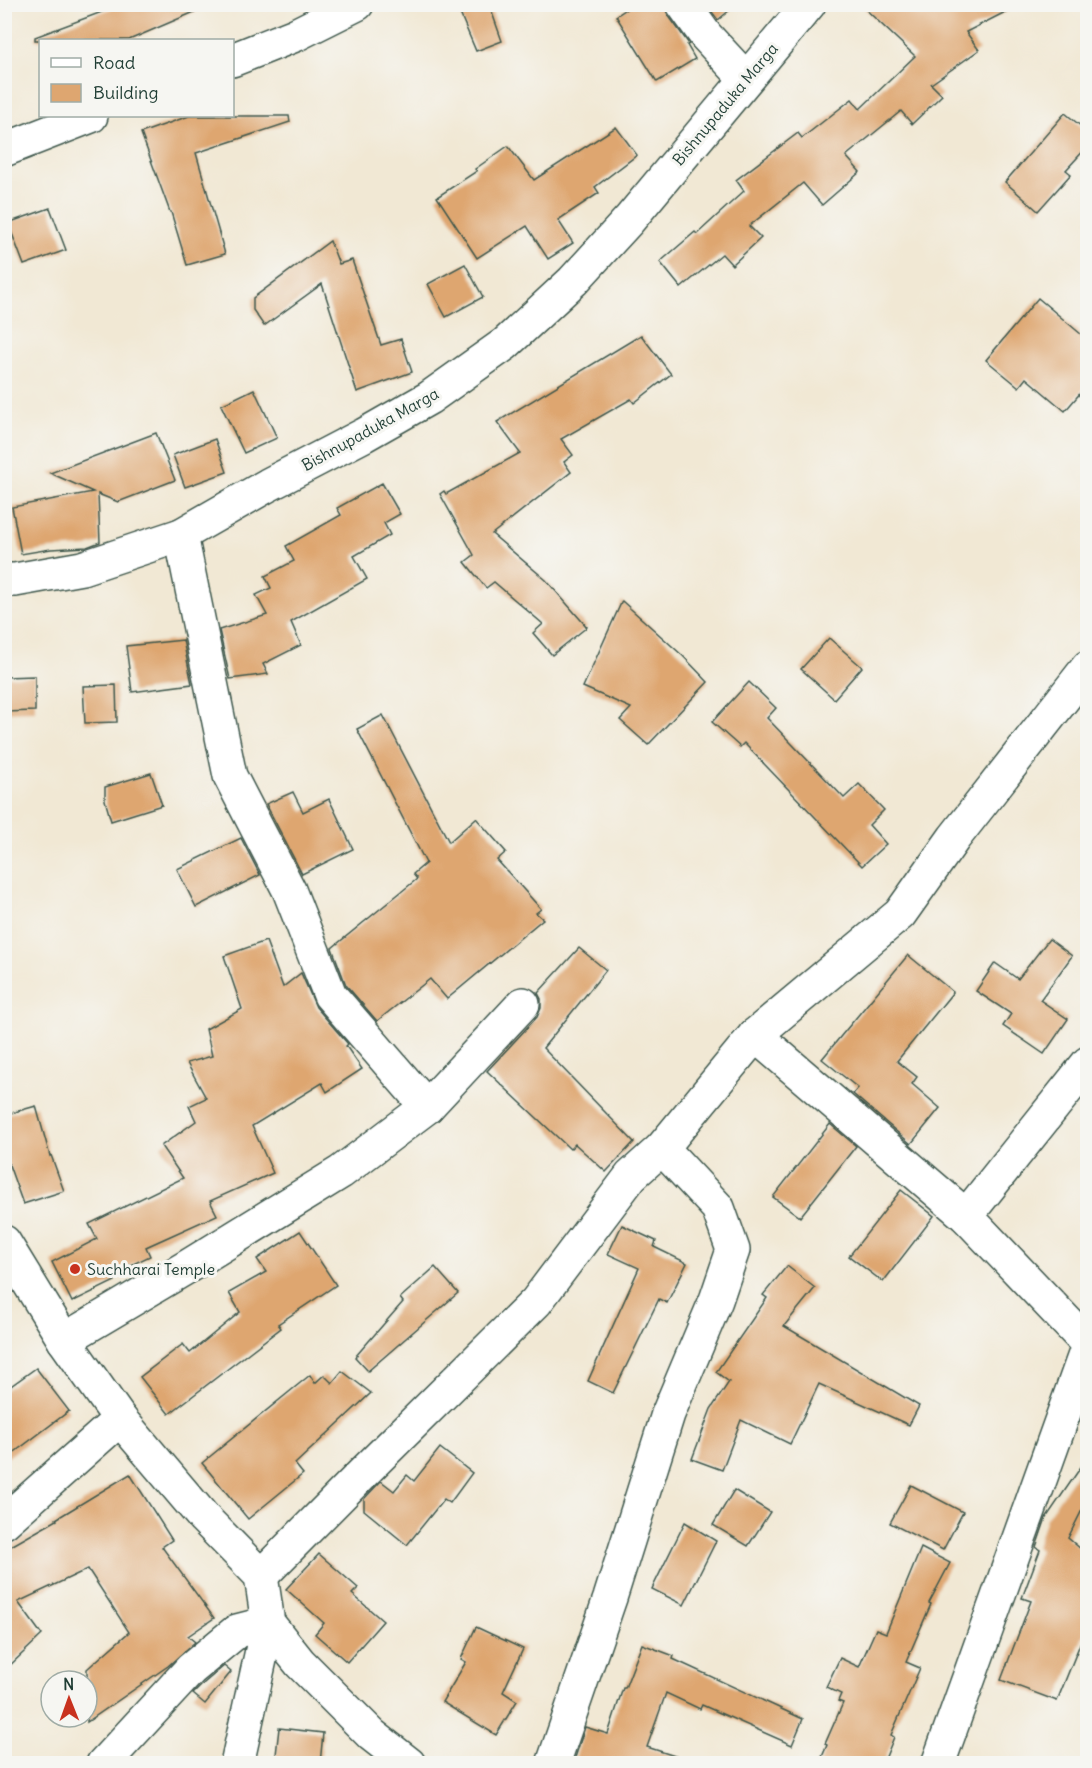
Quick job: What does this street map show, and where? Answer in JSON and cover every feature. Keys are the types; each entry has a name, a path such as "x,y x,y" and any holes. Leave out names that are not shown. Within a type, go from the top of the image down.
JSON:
{"street":[{"path":"234,59 296,35 357,4"},
{"path":"683,4 706,36 746,79"},
{"name":"Bishnupaduka Marga","path":"4,580 82,568 181,535 268,484 364,435 429,398 505,344 573,281 629,220 809,4"},
{"path":"4,150 88,117"},
{"path":"181,535 230,776 289,890 330,995 426,1107"},
{"path":"261,1576 536,1302 631,1176 662,1148 755,1035 900,914 954,838 1088,666"},
{"path":"64,1340 342,1172 426,1107 523,1004"},
{"path":"755,1035 966,1216 1088,1345 938,1764"},
{"path":"966,1216 1088,1063"},
{"path":"553,1764 610,1598 668,1414 716,1300 734,1250 718,1209 662,1148"},
{"path":"4,1242 64,1340 120,1419 204,1518 261,1576 268,1623 237,1764"},
{"path":"4,1522 120,1419"},
{"path":"103,1764 191,1669 237,1631 268,1623"},
{"path":"268,1623 300,1664 372,1736 409,1764"}],"building":[{"path":"123,4 213,4 131,39 35,40 35,37"},
{"path":"456,4 489,4 502,41 476,51"},
{"path":"634,4 664,4 668,15 689,44 687,45 695,59 657,82 616,16"},
{"path":"706,4 737,4 718,20"},
{"path":"860,4 1021,4 966,32 979,50 931,84 942,95 912,124 901,111 846,156 860,172 822,205 803,183 749,226 761,238 732,265 722,254 681,288 660,262 695,232 697,234 744,191 736,180 798,133 802,138 852,99 860,109 915,56"},
{"path":"1065,113 1088,132 1088,146 1066,170 1071,174 1038,211 1005,182"},
{"path":"289,116 290,122 196,153 225,254 187,265 171,212 141,133 186,117"},
{"path":"616,127 637,155 595,187 599,193 558,220 573,243 548,259 527,226 477,258 437,197 477,171 475,169 508,146 534,180"},
{"path":"50,208 66,250 24,265 8,223"},
{"path":"330,241 339,264 352,260 381,345 401,339 412,372 357,392 322,284 264,326 253,310 253,298"},
{"path":"465,264 483,297 446,317 428,284"},
{"path":"1038,298 1088,340 1088,384 1065,411 1026,378 1019,387 986,360"},
{"path":"641,335 671,374 634,403 631,399 561,439 573,455 564,462 571,472 492,534 546,580 587,627 552,655 533,633 543,624 494,582 486,588 465,562 474,555 440,494 444,491 446,494 520,453 497,422"},
{"path":"254,389 277,438 244,453 221,405"},
{"path":"156,433 175,480 118,502 98,494 100,542 87,547 51,549 21,554 12,507 93,492 50,473"},
{"path":"215,439 227,472 185,487 173,455"},
{"path":"382,483 400,514 384,523 390,535 354,556 367,579 291,622 301,645 263,664 268,674 230,679 219,630 267,615 256,595 271,588 265,576 294,561 286,546 341,515 337,508"},
{"path":"622,601 708,682 648,745 620,720 631,708 583,687"},
{"path":"829,638 862,667 834,699 801,669"},
{"path":"183,640 192,684 132,692 126,646"},
{"path":"35,676 35,711 4,712 4,677"},
{"path":"749,682 776,708 767,718 844,798 859,784 884,810 869,825 886,844 862,866 744,743 740,747 712,722"},
{"path":"116,685 117,722 85,723 83,686"},
{"path":"383,715 449,842 476,818 506,852 497,860 541,909 536,913 543,919 447,999 430,979 377,1021 346,985 332,948 417,879 413,874 426,863 357,729"},
{"path":"151,773 162,805 111,821 105,800 105,787"},
{"path":"293,792 303,812 329,799 353,849 302,874 266,804"},
{"path":"241,838 260,875 196,907 177,869"},
{"path":"1049,939 1072,956 1040,1000 1068,1019 1044,1054 1003,1026 1011,1014 976,991 995,963 1018,979"},
{"path":"266,941 283,987 301,973 316,1007 348,1044 346,1046 362,1069 327,1092 322,1083 252,1126 273,1173 210,1201 217,1215 146,1247 150,1256 112,1274 115,1281 72,1302 52,1262 97,1239 89,1224 183,1178 161,1146 196,1121 189,1106 206,1098 187,1063 212,1056 206,1029 242,1009 224,956"},
{"path":"579,948 606,970 543,1048 634,1142 606,1172 575,1144 570,1149 487,1071 537,1017 541,1008 538,993"},
{"path":"908,955 953,992 897,1061 917,1077 912,1084 940,1108 911,1144 853,1094 858,1088 822,1059"},
{"path":"36,1106 50,1156 64,1191 23,1204 4,1151 4,1115"},
{"path":"830,1124 856,1146 800,1217 773,1197"},
{"path":"901,1190 934,1216 883,1282 849,1256"},
{"path":"622,1225 656,1241 654,1247 687,1263 667,1303 659,1299 613,1393 588,1381 639,1268 608,1254"},
{"path":"300,1231 336,1285 278,1324 281,1328 169,1414 140,1377 183,1344 190,1353 240,1312 229,1293 266,1272 257,1259"},
{"path":"787,1266 815,1288 784,1326 919,1406 909,1425 819,1384 790,1444 741,1420 722,1470 692,1459 711,1409 729,1382 716,1372 767,1298 763,1295"},
{"path":"435,1267 458,1293 368,1371 355,1357 403,1302 400,1298"},
{"path":"36,1368 69,1411 4,1460 4,1391"},
{"path":"342,1371 371,1393 295,1464 303,1474 248,1519 202,1463 310,1375 315,1383 324,1375 332,1383"},
{"path":"440,1448 472,1473 450,1503 444,1499 407,1545 364,1510 364,1499 381,1481 394,1491 407,1475 414,1481"},
{"path":"1083,1464 1088,1466 1088,1498 1068,1538 1088,1555 1088,1624 1057,1701 1001,1680 1031,1601 1022,1598 1040,1550 1036,1547 1046,1518"},
{"path":"130,1474 172,1540 162,1547 214,1618 188,1636 195,1642 168,1666 99,1714 99,1669 87,1669 129,1632 88,1569 18,1602 42,1635 4,1671 4,1550"},
{"path":"911,1485 963,1512 943,1550 890,1523"},
{"path":"734,1490 770,1512 748,1546 713,1525"},
{"path":"685,1522 716,1541 684,1605 652,1589"},
{"path":"921,1548 950,1563 929,1603 931,1604 906,1662 920,1668 891,1735 894,1737 883,1764 819,1764 843,1703 838,1701 841,1694 826,1687 840,1658 859,1667 876,1629 886,1633"},
{"path":"319,1554 358,1588 352,1594 383,1621 347,1662 315,1634 324,1623 286,1589"},
{"path":"476,1627 523,1649 503,1692 517,1701 496,1735 442,1702 466,1662 461,1659"},
{"path":"642,1644 674,1656 673,1659 803,1719 792,1745 702,1705 700,1709 666,1693 647,1747 678,1757 677,1764 573,1764 585,1727 608,1734 623,1688 625,1688"},
{"path":"224,1666 231,1672 205,1704 193,1694"},
{"path":"279,1728 323,1733 320,1764 275,1764"}],"place":[{"name":"Suchharai Temple","path":"75,1269"}]}
